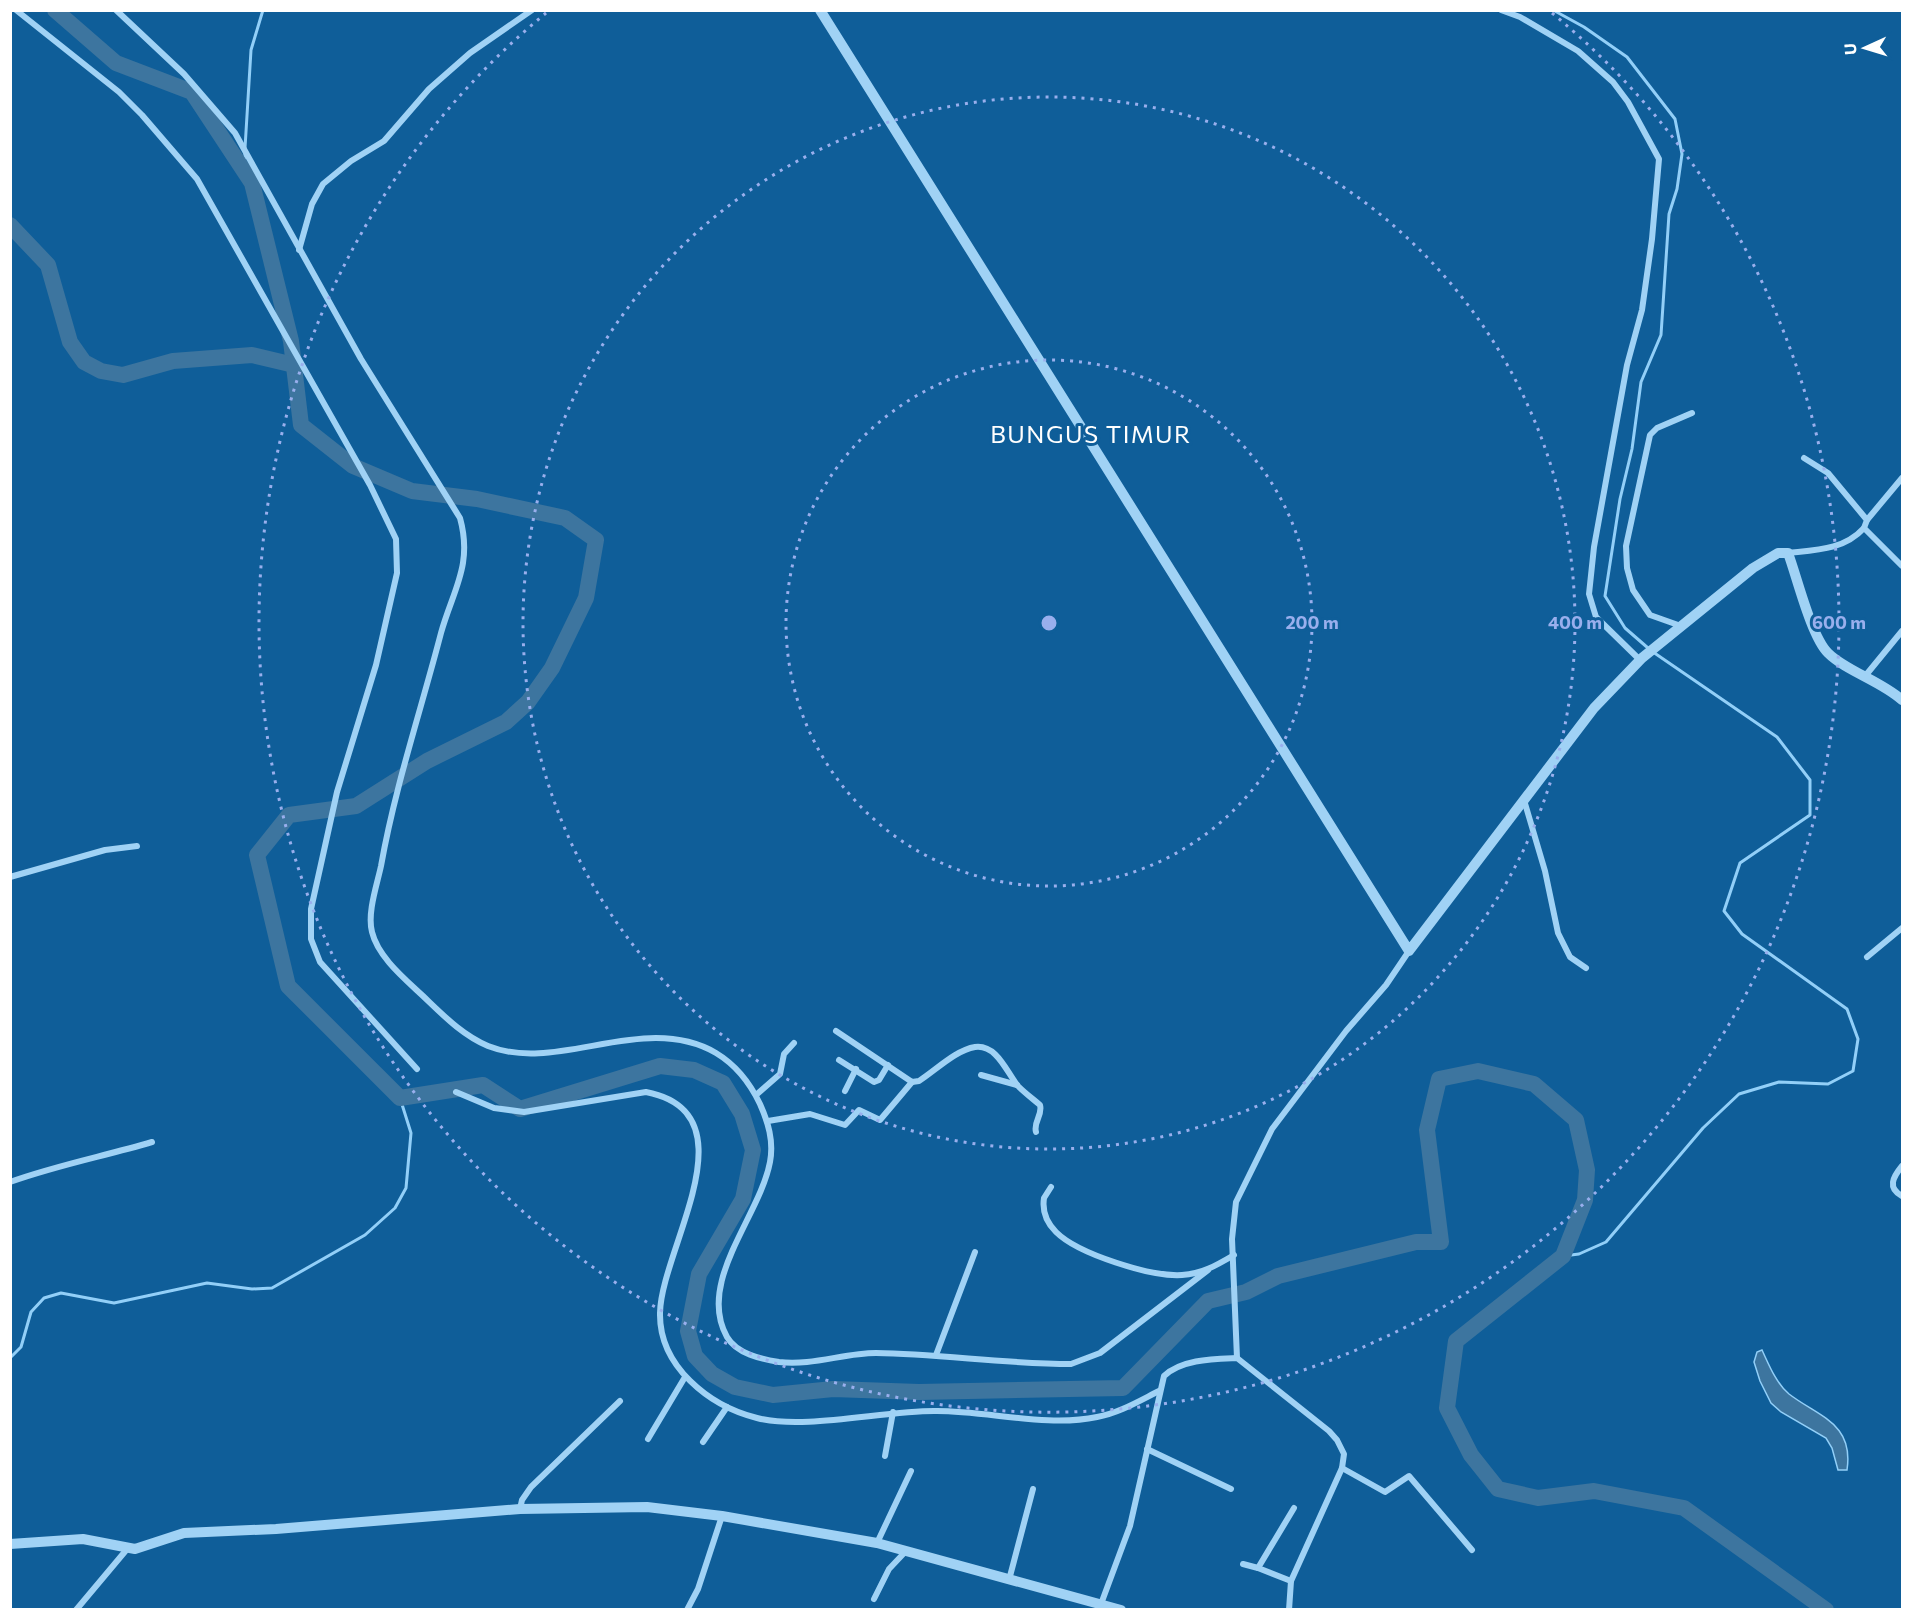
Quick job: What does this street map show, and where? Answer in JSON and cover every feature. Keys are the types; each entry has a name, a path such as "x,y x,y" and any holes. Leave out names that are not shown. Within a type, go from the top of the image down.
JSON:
{"street":[{"path":"16,10 119,92 182,159 210,198 285,338 370,485 396,539 397,573 376,664 338,792 311,909 313,950 327,971 417,1069"},
{"path":"116,10 184,74 236,133 251,157 299,250 399,423 455,507 465,540 464,564 442,631 407,752 396,799 371,922 373,936 379,948 402,976 459,1028 500,1050 537,1052 654,1036 693,1043 715,1053 745,1079 757,1094 768,1121 770,1162 756,1203 734,1244 721,1288 718,1314 725,1334 733,1346 749,1355 782,1362 856,1354 936,1355 1071,1364 1088,1359 1115,1343 1208,1270 1234,1255"},
{"path":"299,250 312,204 323,184 342,167 384,141 429,88 470,53 532,10"},
{"path":"820,10 1409,951"},
{"path":"1502,10 1529,22 1578,51 1613,82 1628,102 1659,159 1652,239 1642,310 1627,365 1594,547 1589,594 1596,617 1641,659"},
{"path":"1680,627 1659,620 1641,606 1627,568 1626,546 1650,435 1657,428 1692,413"},
{"path":"1804,458 1828,472 1867,520"},
{"path":"1237,1358 1232,1230 1236,1202 1272,1129 1346,1031 1386,986 1409,951 1594,708 1641,659 1753,568 1778,553 1839,546 1852,540 1864,528 1867,520 1902,478"},
{"path":"1864,528 1902,566"},
{"path":"1788,553 1823,648 1829,655 1866,675 1902,700"},
{"path":"1866,675 1902,630"},
{"path":"1524,799 1545,871 1558,933 1570,957 1586,968"},
{"path":"10,877 105,850 137,846"},
{"path":"1868,957 1902,928"},
{"path":"836,1031 912,1083"},
{"path":"757,1094 782,1071 786,1051 794,1043"},
{"path":"768,1121 810,1114 845,1125 859,1110 880,1120 912,1083 919,1081 961,1053 978,1047 991,1051 1001,1060 1018,1086 1040,1105 1041,1114 1035,1126 1036,1132"},
{"path":"839,1060 877,1082 888,1065"},
{"path":"845,1091 856,1069"},
{"path":"981,1075 1018,1086"},
{"path":"456,1092 480,1104 507,1111 524,1112 646,1092 665,1096 677,1104 695,1125 700,1153 691,1204 671,1264 660,1313 668,1351 684,1379 727,1408 774,1422 935,1410 1063,1419 1095,1418 1159,1391"},
{"path":"10,1182 58,1165 88,1161 152,1142"},
{"path":"1902,1166 1893,1180 1894,1190 1902,1196"},
{"path":"1051,1187 1044,1198 1046,1217 1056,1232 1076,1244 1145,1270 1182,1275 1208,1270"},
{"path":"936,1355 975,1252"},
{"path":"1101,1604 1130,1526 1164,1376 1176,1366 1237,1358 1337,1440 1344,1454 1342,1468 1291,1581 1289,1610"},
{"path":"648,1438 684,1379"},
{"path":"520,1509 522,1500 531,1487 620,1401"},
{"path":"703,1442 727,1408"},
{"path":"885,1456 893,1412"},
{"path":"1148,1449 1231,1489"},
{"path":"1342,1468 1385,1492 1409,1476 1472,1550"},
{"path":"878,1543 911,1471"},
{"path":"1009,1581 1033,1489"},
{"path":"10,1544 83,1539 128,1548 140,1548 165,1537 184,1533 285,1528 520,1509 647,1507 722,1516 878,1543 1009,1581 1121,1610"},
{"path":"1258,1568 1271,1542 1294,1508"},
{"path":"687,1610 698,1589 722,1516"},
{"path":"76,1610 128,1548"},
{"path":"874,1599 889,1569 907,1551"},
{"path":"1243,1564 1291,1581"}],"water":[{"path":"1762,1350 1773,1374 1784,1390 1840,1431 1848,1454 1847,1470 1838,1470 1832,1448 1826,1438 1781,1412 1771,1403 1754,1362 1757,1352"}],"waterway":[{"path":"55,10 116,63 192,92 252,183 291,341 301,425 353,466 412,491 477,499 565,518 596,540 586,598 552,668 528,702 506,722 427,761 356,806 289,815 257,855 288,986 400,1098 483,1085 520,1109 660,1066 694,1070 723,1083 742,1114 753,1150 743,1199 699,1274 688,1331 695,1356 712,1374 735,1387 773,1395 833,1389 919,1392 1123,1388 1208,1301 1246,1292 1278,1276 1416,1242 1441,1242 1427,1130 1439,1079 1478,1071 1534,1084 1576,1120 1587,1170 1585,1200 1563,1256 1456,1341 1447,1408 1471,1455 1498,1489 1538,1498 1594,1491 1684,1508 1826,1610"},
{"path":"245,148 251,50 263,10"},
{"path":"1553,10 1584,27 1627,57 1675,119 1682,154 1677,189 1669,214 1661,335 1641,382 1632,449 1620,499 1605,596 1625,628 1648,648"},
{"path":"244,171 245,154"},
{"path":"10,225 48,265 70,342 84,362 101,371 123,375 173,361 252,355 294,365"},
{"path":"1563,1256 1579,1254 1606,1242 1703,1128 1739,1094 1779,1082 1828,1084 1853,1071 1858,1039 1847,1009 1742,934 1724,911 1740,863 1810,815 1810,780 1777,737 1653,652"},
{"path":"10,1358 21,1347 31,1312 44,1298 61,1293 114,1303 207,1283 252,1289 272,1288 365,1235 395,1208 406,1188 411,1133 400,1098"}],"district":[{"name":"BUNGUS TIMUR","path":"1091,435"}]}
